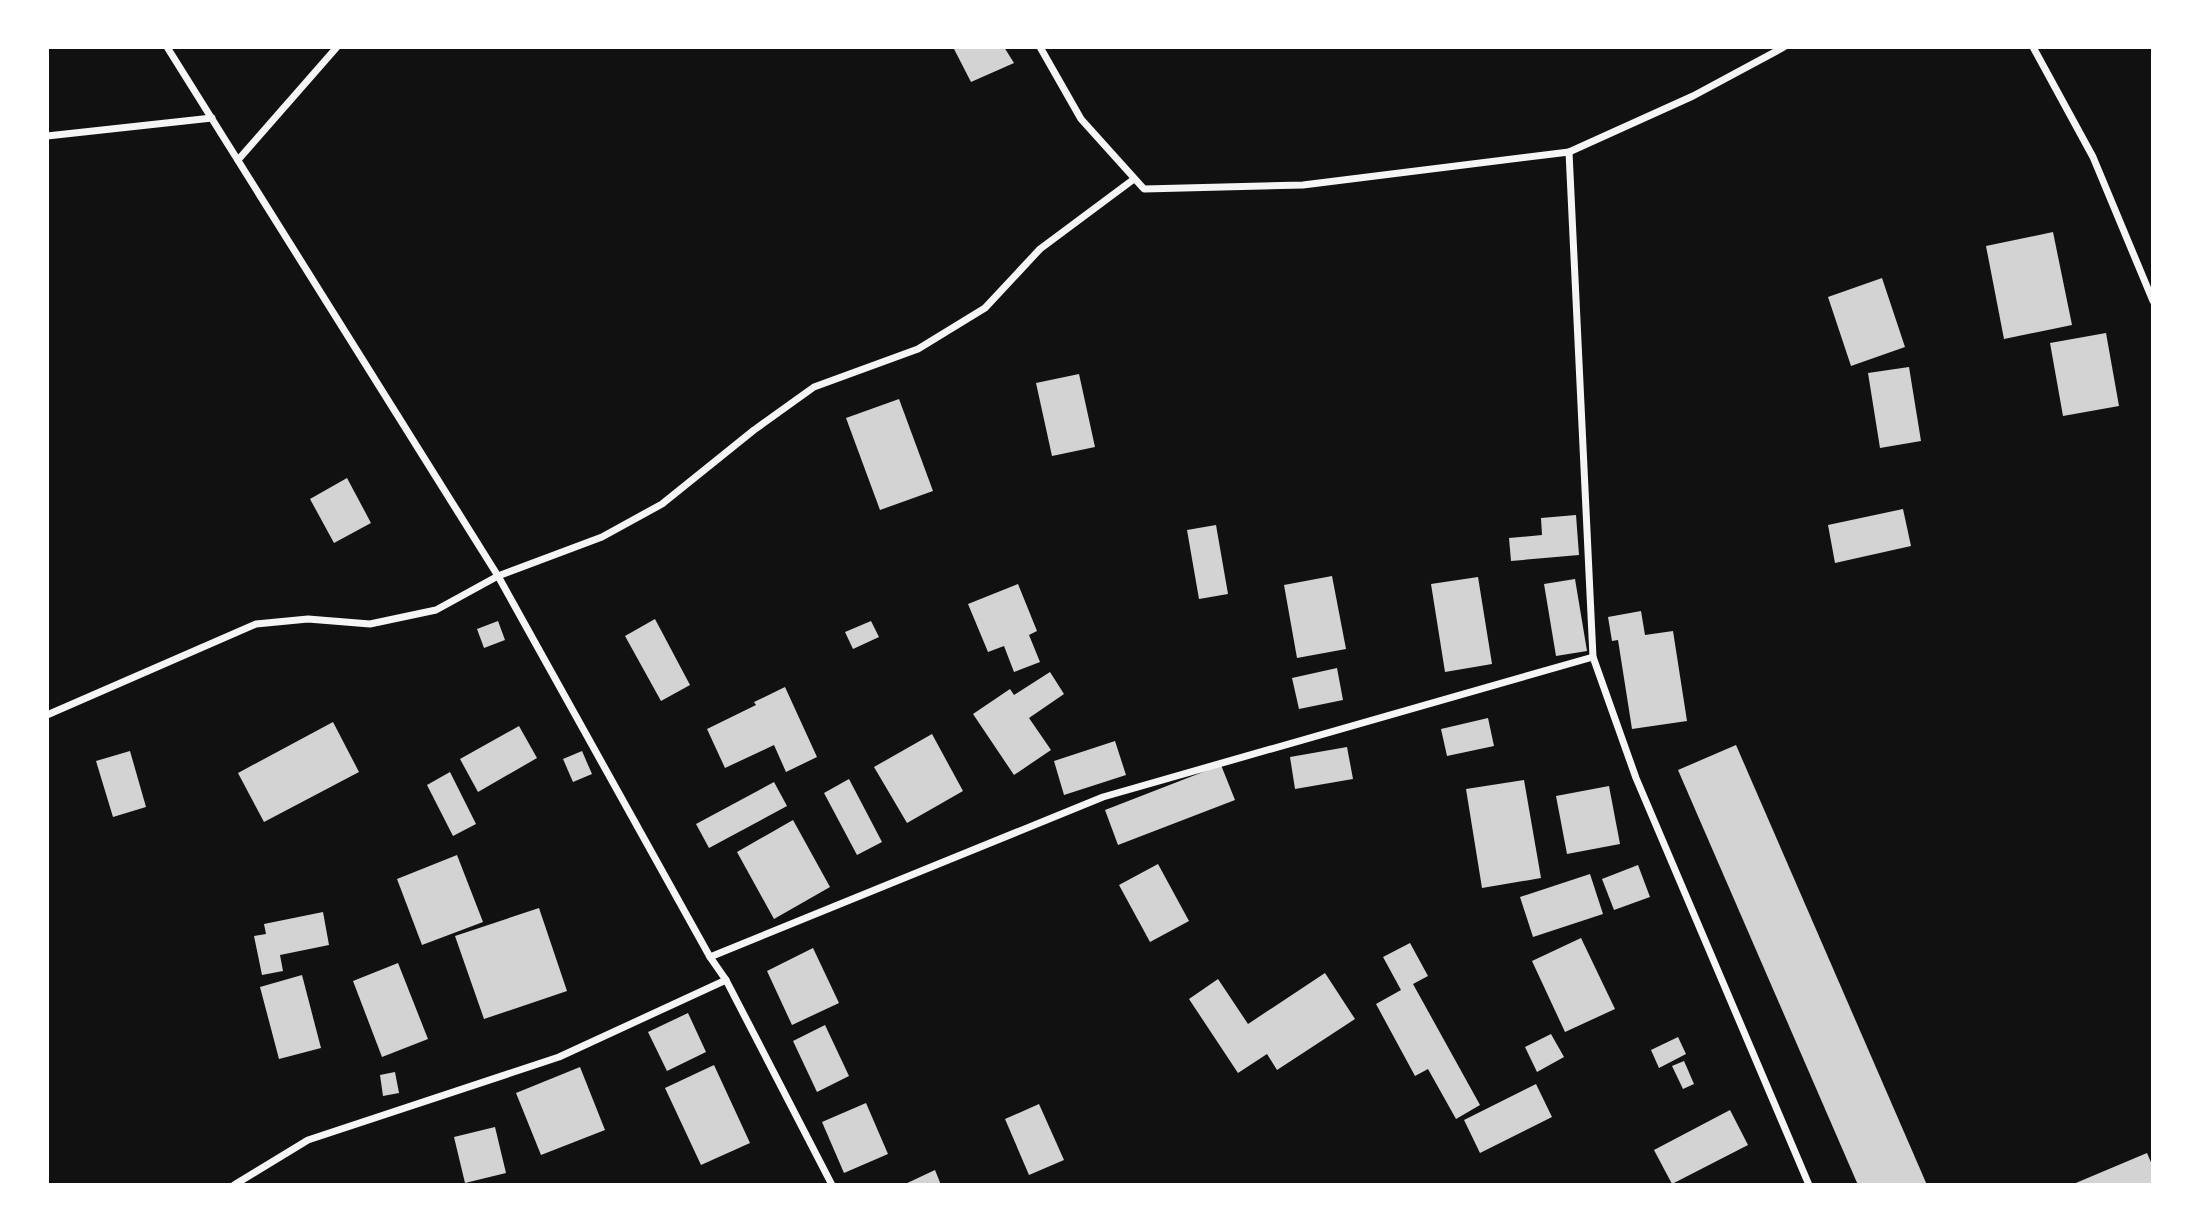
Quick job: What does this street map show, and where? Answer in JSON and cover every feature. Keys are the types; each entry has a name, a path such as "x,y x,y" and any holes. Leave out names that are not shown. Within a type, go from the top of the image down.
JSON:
{"street":[{"path":"167,47 498,576 710,957 726,980 832,1185"},
{"path":"238,160 337,47"},
{"path":"1040,47 1081,119 1144,189 1303,185 1569,152 1693,96 1784,47"},
{"path":"2033,47 2093,157 2153,301"},
{"path":"47,136 212,118"},
{"path":"1569,152 1593,657 1636,778 1809,1185"},
{"path":"47,715 256,624 307,619 370,624 436,610 498,576 602,537 662,504 754,430 814,387 918,349 985,308 1040,249 1134,179"},
{"path":"710,957 1103,797 1593,657"},
{"path":"234,1185 309,1140 559,1057 726,980"}],"building":[{"path":"953,47 1004,47 1014,63 971,82"},
{"path":"2053,232 2072,325 2004,339 1986,246"},
{"path":"1882,278 1905,347 1851,366 1828,297"},
{"path":"2106,333 2119,406 2063,416 2050,343"},
{"path":"1909,367 1921,441 1880,448 1868,373"},
{"path":"1079,374 1095,447 1052,456 1036,383"},
{"path":"899,399 933,491 880,510 846,418"},
{"path":"347,478 371,523 334,543 310,499"},
{"path":"1903,509 1911,546 1835,563 1828,525"},
{"path":"1576,515 1579,555 1511,561 1509,538 1542,535 1541,518"},
{"path":"1216,525 1228,594 1199,599 1187,530"},
{"path":"1332,576 1346,649 1297,658 1284,585"},
{"path":"1478,577 1492,664 1445,672 1431,584"},
{"path":"1575,579 1587,651 1556,656 1544,584"},
{"path":"1018,584 1037,631 1029,635 1040,662 1014,672 1004,646 988,652 968,604"},
{"path":"1641,611 1645,635 1673,631 1687,721 1632,729 1618,640 1612,641 1608,617"},
{"path":"655,619 690,685 661,701 625,636"},
{"path":"498,621 505,640 484,648 477,629"},
{"path":"871,621 879,637 853,649 845,632"},
{"path":"1337,668 1343,700 1299,709 1292,678"},
{"path":"1050,672 1064,694 1029,718 1051,750 1014,775 973,714 1010,689 1014,695"},
{"path":"785,687 817,757 786,772 774,745 725,768 707,729"},
{"path":"1488,718 1494,746 1447,756 1441,729"},
{"path":"333,722 359,772 264,822 238,773"},
{"path":"519,726 537,758 478,792 460,759"},
{"path":"932,734 963,791 907,823 874,767"},
{"path":"1115,741 1126,775 1064,795 1054,761"},
{"path":"1736,745 1927,1185 1858,1185 1678,770"},
{"path":"1347,747 1353,779 1295,789 1290,757"},
{"path":"130,751 146,807 113,817 96,761"},
{"path":"582,751 592,774 573,782 563,759"},
{"path":"1221,765 1235,800 1118,845 1105,810"},
{"path":"450,772 476,824 453,836 427,785"},
{"path":"849,779 882,842 857,855 824,793"},
{"path":"1524,780 1541,878 1482,888 1466,789"},
{"path":"774,782 787,806 709,848 696,824"},
{"path":"1609,786 1620,844 1567,854 1556,796"},
{"path":"793,820 830,887 774,919 737,852"},
{"path":"457,855 483,922 422,945 397,879"},
{"path":"1158,864 1189,921 1150,942 1119,885"},
{"path":"1638,865 1650,897 1614,910 1602,879"},
{"path":"1590,874 1603,914 1533,937 1520,897"},
{"path":"539,908 567,991 484,1019 455,936"},
{"path":"323,912 329,945 280,955 283,971 262,975 254,936 266,934 264,924"},
{"path":"1581,938 1615,1009 1565,1032 1532,961"},
{"path":"1410,943 1428,976 1413,984 1480,1105 1456,1119 1428,1069 1415,1076 1376,1004 1401,990 1383,957"},
{"path":"813,948 839,1003 792,1025 767,971"},
{"path":"398,963 428,1039 382,1057 353,981"},
{"path":"1325,973 1355,1019 1277,1070 1267,1054 1238,1073 1189,999 1218,979 1248,1024"},
{"path":"302,975 321,1048 279,1059 260,987"},
{"path":"688,1013 706,1052 667,1071 648,1032"},
{"path":"825,1025 849,1076 817,1092 793,1041"},
{"path":"1551,1034 1564,1057 1537,1072 1525,1047"},
{"path":"1678,1037 1686,1054 1659,1068 1651,1050"},
{"path":"1684,1061 1694,1084 1683,1089 1672,1066"},
{"path":"714,1065 750,1143 701,1165 665,1088"},
{"path":"580,1067 605,1130 541,1155 516,1093"},
{"path":"395,1072 399,1093 383,1096 380,1075"},
{"path":"1536,1084 1552,1117 1480,1153 1464,1120"},
{"path":"866,1103 888,1154 844,1173 822,1122"},
{"path":"1039,1104 1064,1160 1029,1175 1005,1119"},
{"path":"1730,1110 1748,1145 1672,1184 1654,1150"},
{"path":"495,1127 506,1173 465,1183 454,1137"},
{"path":"2147,1153 2153,1167 2153,1185 2071,1185"},
{"path":"935,1170 941,1185 903,1185"}]}
